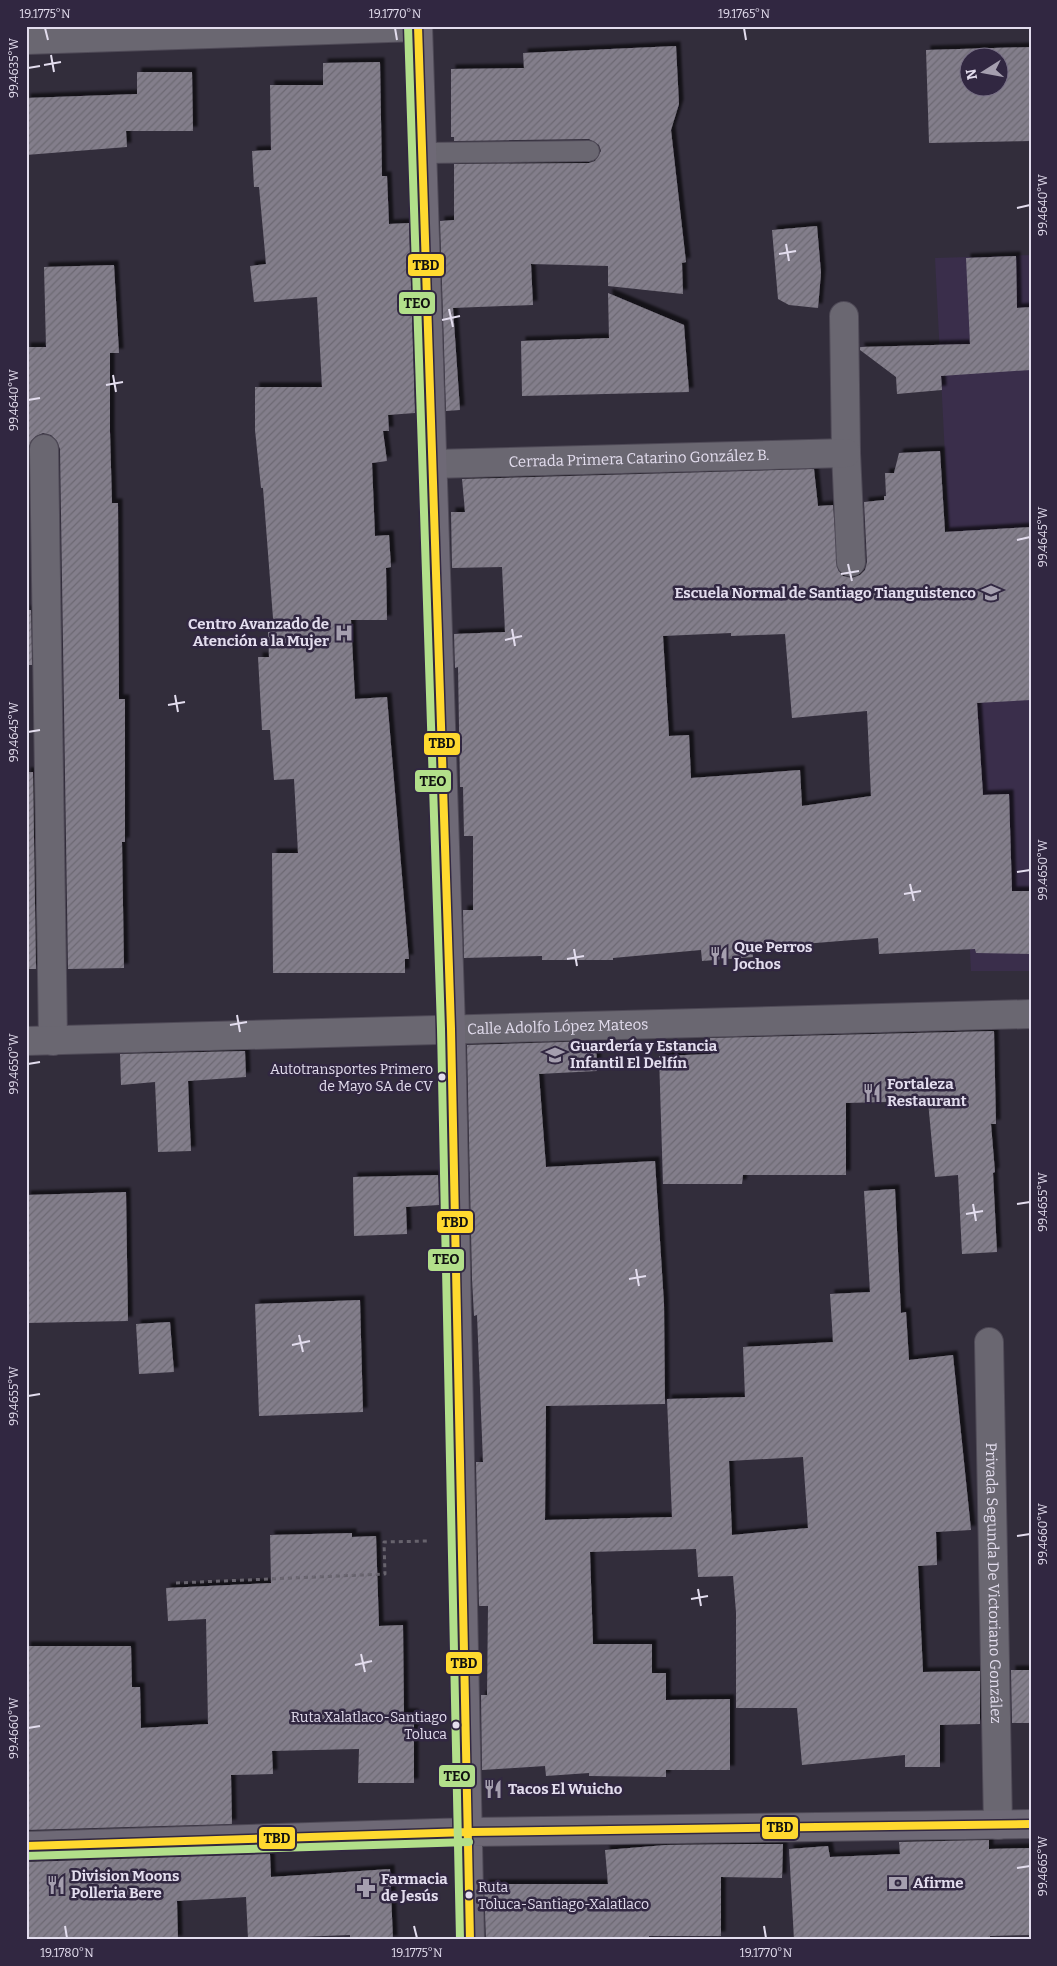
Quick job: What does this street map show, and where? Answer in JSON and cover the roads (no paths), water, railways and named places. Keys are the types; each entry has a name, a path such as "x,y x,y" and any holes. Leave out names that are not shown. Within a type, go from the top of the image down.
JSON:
{"main road":[{"path":"418,27 451,1029 470,1940"},
{"path":"26,1846 469,1832 1031,1824"}],"street":[{"path":"26,40 418,27"},
{"path":"844,316 846,453 851,562"},
{"path":"44,449 54,1041"},
{"name":"Cerrada Primera Catarino González B.","path":"433,464 846,453"},
{"name":"Calle Adolfo López Mateos","path":"26,1041 1031,1014"},
{"name":"Privada Segunda De Victoriano González","path":"989,1342 998,1825"}],"lane":[{"path":"423,153 589,151"}],"place":[{"name":"Escuela Normal de Santiago Tianguistenco","path":"991,593"},
{"name":"Centro Avanzado de Atención a la Mujer","path":"344,633"},
{"name":"Que Perros Jochos","path":"719,956"},
{"name":"Guardería y Estancia Infantil El Delfín","path":"555,1055"},
{"name":"Autotransportes Primero de Mayo SA de CV","path":"442,1077"},
{"name":"Fortaleza Restaurant","path":"872,1093"},
{"name":"Ruta Xalatlaco-Santiago Toluca","path":"456,1725"},
{"name":"Tacos El Wuicho","path":"493,1789"},
{"name":"Afirme","path":"898,1883"},
{"name":"Division Moons Polleria Bere","path":"56,1885"},
{"name":"Farmacia de Jesús","path":"366,1888"},
{"name":"Ruta Toluca-Santiago-Xalatlaco","path":"469,1895"}]}
